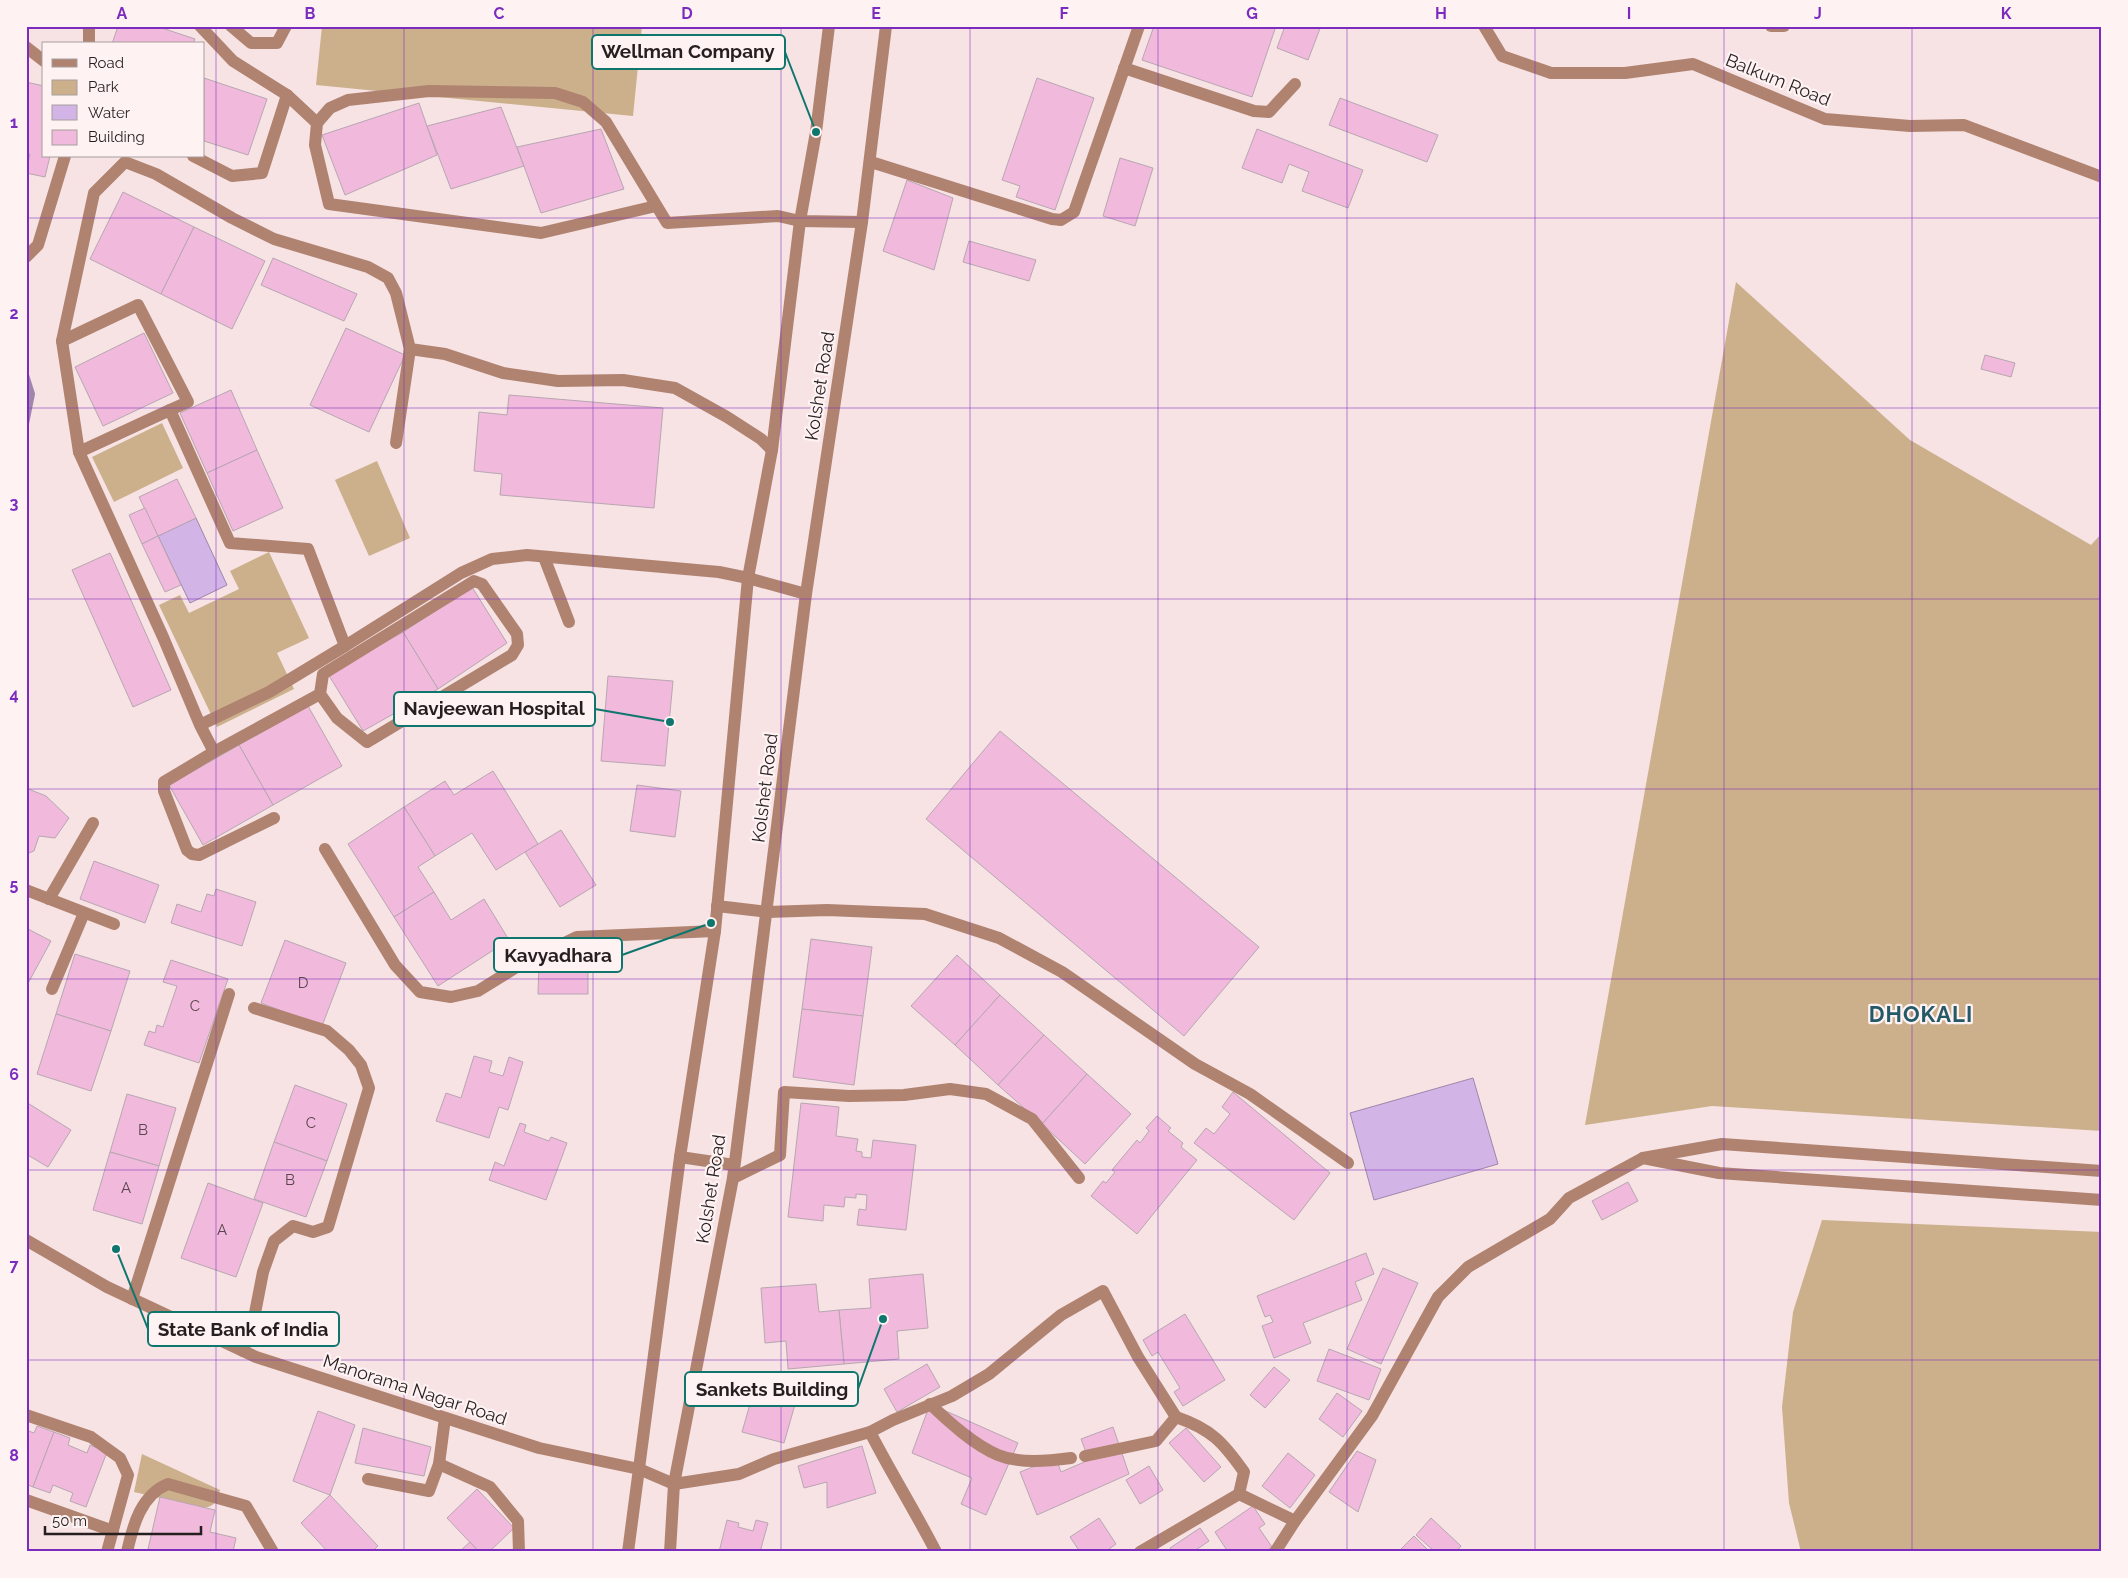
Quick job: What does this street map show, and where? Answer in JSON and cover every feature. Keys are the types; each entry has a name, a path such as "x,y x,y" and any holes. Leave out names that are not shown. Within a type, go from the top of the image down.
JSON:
{"street":[{"path":"89,26 89,42"},
{"path":"200,26 233,61 287,95 317,123"},
{"path":"231,26 251,43 277,43 286,26"},
{"name":"Kolshet Road","path":"628,1552 680,1157 715,931 748,578 772,450 800,222 816,132 830,26"},
{"name":"Kolshet Road","path":"670,1552 674,1484 734,1165 768,912 806,594 871,162 886,26"},
{"path":"871,162 1052,219 1062,220 1074,212 1139,26"},
{"name":"Balkum Road","path":"1484,26 1502,56 1551,73 1625,73 1693,64 1825,119 1910,126 1964,125 2102,177"},
{"path":"1771,26 1784,26"},
{"path":"26,47 42,59"},
{"path":"1124,68 1254,111 1270,112 1295,84"},
{"path":"656,206 541,233 329,204 315,144 317,123 330,108 348,100 429,91 555,93 583,102 606,122 656,206 666,223 778,216 800,222 862,222"},
{"path":"197,158 232,176 262,173 287,95"},
{"path":"26,257 38,245 64,158"},
{"path":"214,752 200,725 163,637 79,452 62,341 94,192 126,162 156,174 232,218 274,239 368,267 388,278 396,293 410,349 396,443"},
{"path":"62,341 138,305 188,402 79,452"},
{"path":"410,349 445,354 504,373 558,381 623,380 675,388 727,418 761,440 772,450"},
{"path":"170,410 230,543 308,549 345,646"},
{"path":"200,725 269,692 461,572 492,559 527,555 719,572 806,594"},
{"path":"544,556 568,622"},
{"path":"474,580 482,584 517,634 518,645 512,655 367,742 337,718 320,694 323,674 474,580"},
{"path":"274,818 199,855 192,854 187,850 164,791 164,782 214,752 320,694"},
{"path":"49,900 93,823"},
{"path":"325,849 395,965 420,992 451,998 478,991 524,963 576,937 715,931"},
{"path":"26,890 114,924"},
{"path":"717,906 768,912 827,910 925,914 999,938 1062,972 1195,1064 1250,1094 1348,1163"},
{"path":"52,989 84,913"},
{"path":"132,1299 229,994"},
{"path":"243,1351 255,1313 262,1272 274,1241 292,1226 313,1232 328,1227 368,1088 361,1065 349,1050 327,1031 254,1008"},
{"path":"732,1178 780,1156 784,1092 886,1095 950,1089 986,1094 1032,1119 1079,1178"},
{"path":"1275,1552 1295,1521 1372,1416 1438,1297 1468,1268 1550,1219 1569,1198 1642,1158 1722,1144 2102,1171"},
{"path":"680,1157 734,1165"},
{"path":"1642,1158 1719,1173 2102,1200"},
{"name":"Manorama Nagar Road","path":"26,1240 132,1299 256,1357 539,1448 639,1470 674,1484"},
{"path":"674,1484 739,1474 774,1459 870,1432 930,1404 952,1396 989,1374 1060,1315 1103,1291 1138,1357 1176,1417 1199,1425 1225,1445 1244,1472 1239,1494 1140,1552"},
{"path":"930,1404 956,1428 999,1455 1041,1462 1071,1458"},
{"path":"26,1415 91,1437 120,1458 128,1475 107,1552"},
{"path":"1085,1456 1156,1440 1176,1417"},
{"path":"368,1479 429,1491 439,1464 445,1418"},
{"path":"870,1432 896,1484 913,1508 936,1552"},
{"path":"439,1464 490,1486 518,1521 518,1552"},
{"path":"127,1552 144,1502 157,1488 168,1484 246,1506 273,1549 273,1552"},
{"path":"1239,1494 1295,1521"},
{"path":"26,1500 113,1531"}],"green space":[{"path":"322,26 642,26 633,116 316,85"},
{"path":"1736,282 1910,440 2091,545 2102,533 2102,1131 1712,1106 1585,1125"},
{"path":"162,423 183,468 114,502 92,457"},
{"path":"377,461 410,538 369,556 335,480"},
{"path":"269,552 309,638 277,653 294,689 217,727 159,605 180,595 189,613 239,589 230,571"},
{"path":"1822,1220 2102,1232 2102,1552 1801,1552 1789,1503 1782,1407 1793,1312"},
{"path":"142,1454 220,1490 215,1502 211,1506 204,1508 134,1492"}],"water":[{"path":"196,518 227,585 190,603 158,536"},
{"path":"1473,1078 1498,1164 1374,1200 1350,1113"}],"building":[{"path":"118,26 156,26 195,39 194,42 113,42"},
{"path":"1154,26 1276,26 1252,97 1142,60"},
{"path":"1285,26 1321,26 1308,60 1277,48"},
{"path":"205,78 267,99 248,155 205,141"},
{"path":"1037,78 1094,98 1055,210 1016,197 1020,186 1002,180"},
{"path":"26,82 42,86 42,158 50,158 45,177 26,173 30,154 26,152"},
{"path":"1340,98 1438,135 1427,162 1329,125"},
{"path":"419,103 437,155 345,195 322,135"},
{"path":"501,107 524,166 451,189 427,126"},
{"path":"601,129 624,189 541,213 517,147"},
{"path":"1257,129 1363,170 1348,208 1302,191 1309,172 1289,164 1282,183 1242,168"},
{"path":"1120,158 1153,168 1135,226 1103,216"},
{"path":"907,180 953,198 934,270 883,251"},
{"path":"123,192 194,227 161,294 90,259"},
{"path":"194,227 265,261 232,329 161,294"},
{"path":"969,241 1036,260 1029,281 963,262"},
{"path":"273,258 357,294 344,321 261,285"},
{"path":"346,328 405,355 369,432 310,405"},
{"path":"144,333 173,393 103,426 75,367"},
{"path":"1985,355 2015,363 2011,377 1981,369"},
{"path":"231,390 257,450 207,473 180,413"},
{"path":"509,395 663,408 654,508 500,495 502,474 474,471 479,412 507,415"},
{"path":"257,450 283,508 233,531 207,473"},
{"path":"177,479 196,518 158,536 139,497"},
{"path":"145,508 158,536 142,544 129,515"},
{"path":"158,536 181,585 165,592 142,544"},
{"path":"110,553 171,690 133,707 72,570"},
{"path":"472,587 507,643 438,689 403,632"},
{"path":"403,632 438,689 363,731 328,674"},
{"path":"608,676 673,681 665,766 601,761"},
{"path":"308,706 342,766 273,805 239,745"},
{"path":"1000,731 1259,947 1184,1036 926,819"},
{"path":"239,745 273,805 203,845 169,785"},
{"path":"493,771 538,844 496,870 472,833 435,856 404,807 445,781 454,795"},
{"path":"637,785 681,791 675,837 630,831"},
{"path":"26,788 46,796 69,818 55,838 39,836 34,851 26,854"},
{"path":"404,807 435,856 418,867 434,892 394,917 348,844"},
{"path":"561,830 596,885 560,907 525,852"},
{"path":"94,861 159,885 145,923 80,899"},
{"path":"216,889 256,902 242,946 171,923 177,904 201,912 207,894 214,896"},
{"path":"434,892 451,920 484,899 509,940 438,986 394,917"},
{"path":"26,928 51,941 26,987"},
{"path":"811,939 872,947 863,1016 802,1009"},
{"path":"285,940 346,963 322,1026 261,1003"},
{"path":"75,954 130,971 111,1031 56,1014"},
{"path":"957,955 1000,995 955,1045 911,1006"},
{"path":"171,960 228,979 199,1063 144,1045 149,1031 155,1033 157,1025 163,1027 177,986 163,982"},
{"path":"539,961 588,961 588,994 538,994"},
{"path":"1000,995 1044,1035 998,1085 955,1045"},
{"path":"802,1009 863,1016 854,1085 793,1077"},
{"path":"56,1014 111,1031 91,1091 37,1074"},
{"path":"1044,1035 1087,1074 1042,1124 998,1085"},
{"path":"474,1056 492,1061 489,1072 503,1076 509,1057 523,1062 508,1110 499,1107 489,1138 436,1121 446,1093 461,1098"},
{"path":"1087,1074 1131,1114 1085,1164 1042,1124"},
{"path":"295,1085 347,1104 327,1161 274,1142"},
{"path":"1233,1092 1330,1173 1294,1220 1194,1143 1206,1128 1214,1134 1230,1114 1222,1107"},
{"path":"127,1094 176,1108 159,1166 110,1152"},
{"path":"26,1102 71,1130 48,1167 26,1154"},
{"path":"801,1103 839,1107 836,1136 858,1139 856,1151 862,1152 862,1157 871,1158 873,1140 916,1145 906,1230 857,1225 859,1209 866,1210 867,1195 856,1194 856,1198 845,1197 844,1207 824,1205 823,1221 788,1217"},
{"path":"1157,1116 1171,1128 1168,1131 1183,1143 1181,1147 1197,1160 1137,1234 1091,1196 1103,1181 1106,1183 1115,1172 1112,1170 1137,1140 1140,1143 1149,1131 1146,1128"},
{"path":"520,1123 526,1125 524,1132 549,1141 551,1137 567,1143 546,1200 489,1180 495,1162 504,1166"},
{"path":"274,1142 327,1161 306,1217 254,1199"},
{"path":"110,1152 159,1166 142,1224 93,1210"},
{"path":"1628,1182 1638,1201 1602,1220 1592,1201"},
{"path":"208,1183 263,1203 236,1277 181,1258"},
{"path":"1366,1253 1374,1274 1355,1282 1362,1300 1303,1323 1311,1343 1274,1358 1262,1326 1273,1322 1270,1315 1265,1317 1257,1296"},
{"path":"1383,1268 1418,1283 1381,1364 1347,1349"},
{"path":"923,1274 928,1328 897,1331 899,1359 844,1364 839,1310 871,1308 869,1279"},
{"path":"816,1284 819,1312 839,1310 844,1364 788,1369 786,1341 765,1343 761,1288"},
{"path":"1185,1314 1225,1380 1183,1406 1174,1392 1180,1388 1158,1352 1152,1356 1143,1340"},
{"path":"1329,1349 1381,1369 1369,1400 1317,1381"},
{"path":"927,1364 940,1387 897,1412 884,1389"},
{"path":"1274,1367 1290,1380 1265,1408 1250,1395"},
{"path":"758,1376 800,1387 784,1443 742,1432"},
{"path":"1337,1393 1362,1411 1343,1437 1319,1419"},
{"path":"930,1404 1018,1443 986,1515 961,1504 972,1478 912,1453"},
{"path":"318,1411 355,1425 330,1495 293,1481"},
{"path":"37,1426 54,1432 33,1487 26,1484 26,1430 34,1433"},
{"path":"1113,1427 1129,1474 1037,1515 1020,1472 1056,1458 1061,1472 1089,1460 1081,1439"},
{"path":"363,1428 431,1447 424,1476 355,1463"},
{"path":"1186,1428 1221,1467 1204,1482 1169,1443"},
{"path":"54,1432 70,1438 68,1445 87,1453 90,1445 107,1452 86,1507 70,1501 73,1493 53,1485 50,1493 33,1487"},
{"path":"862,1446 876,1493 827,1508 827,1482 804,1488 798,1466"},
{"path":"1357,1451 1376,1460 1358,1512 1329,1492"},
{"path":"1288,1453 1315,1475 1290,1508 1262,1486"},
{"path":"1149,1466 1163,1490 1140,1504 1126,1480"},
{"path":"477,1489 514,1528 489,1552 479,1552 447,1518"},
{"path":"330,1495 378,1546 372,1552 328,1552 301,1523"},
{"path":"160,1497 215,1510 210,1532 236,1538 233,1552 159,1552 148,1549"},
{"path":"1253,1506 1265,1524 1259,1528 1272,1547 1265,1552 1228,1552 1215,1532"},
{"path":"1099,1518 1116,1544 1105,1552 1080,1552 1070,1537"},
{"path":"1431,1518 1461,1546 1456,1552 1435,1552 1416,1535"},
{"path":"727,1520 739,1523 738,1527 753,1531 756,1520 768,1523 760,1552 719,1552"},
{"path":"1200,1528 1209,1541 1193,1552 1172,1552 1170,1548"},
{"path":"1414,1536 1430,1552 1402,1552 1400,1550"},
{"path":"470,1542 479,1552 459,1552"}],"waterway":[{"path":"26,375 32,394 26,424"}],"place":[{"name":"Wellman Company","path":"816,132"},
{"name":"Navjeewan Hospital","path":"670,722"},
{"name":"Kavyadhara","path":"711,923"},
{"name":"State Bank of India","path":"116,1249"},
{"name":"Sankets Building","path":"883,1319"}],"district":[{"name":"DHOKALI","path":"1921,1014"}]}
